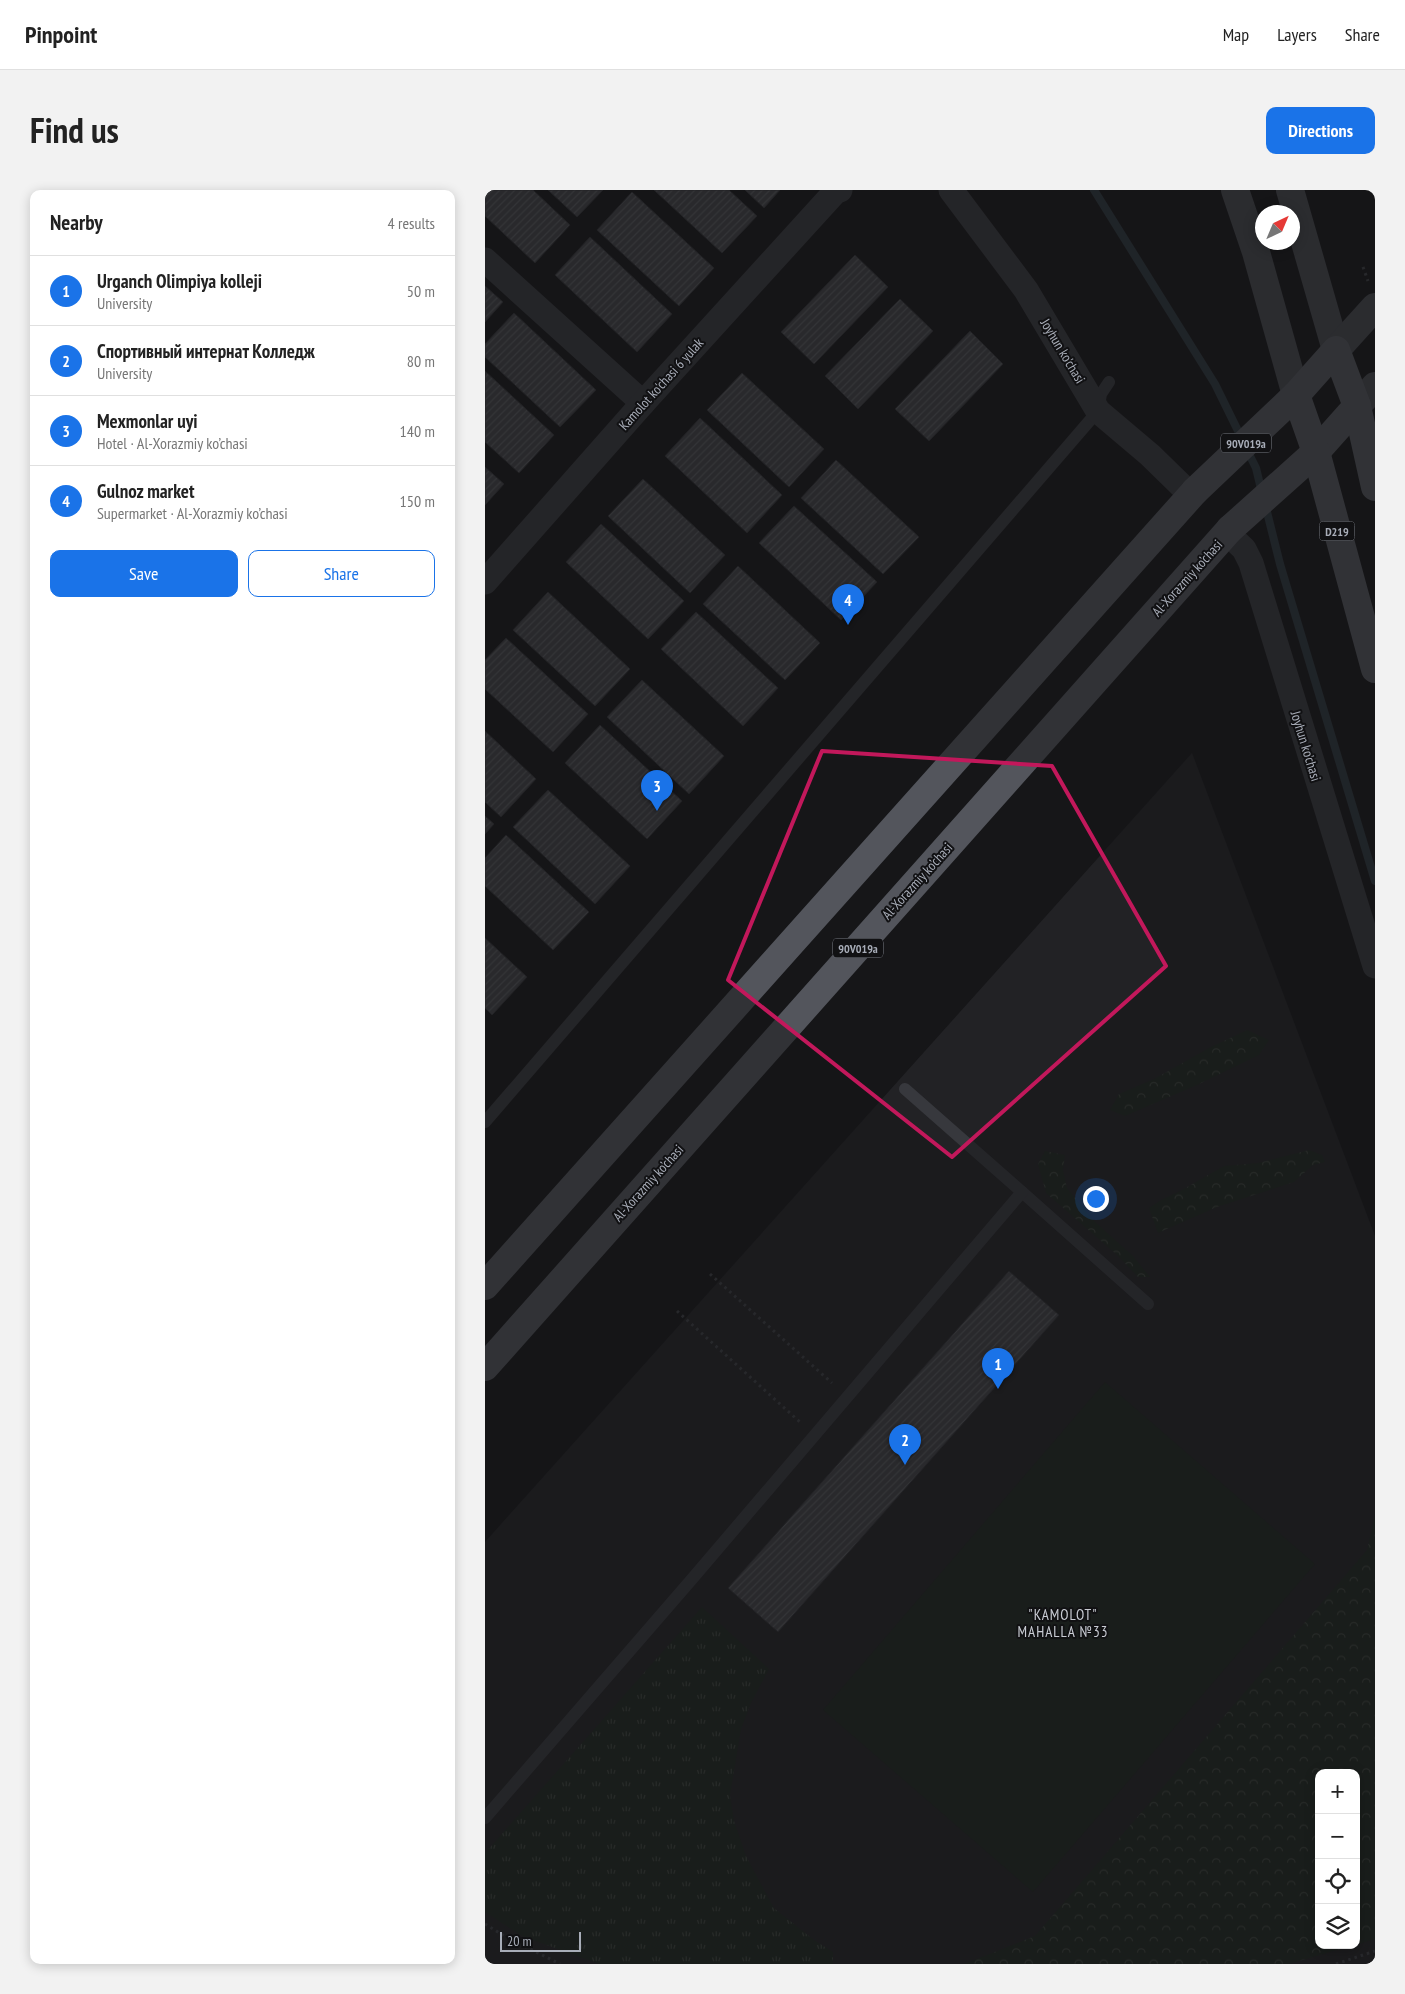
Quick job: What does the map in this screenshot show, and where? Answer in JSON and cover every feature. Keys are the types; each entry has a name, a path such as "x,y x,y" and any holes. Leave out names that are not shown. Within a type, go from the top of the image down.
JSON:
{"main road":[{"name":"D219","path":"1235,190 1256,252 1296,394 1316,452 1375,669"},
{"path":"1290,190 1336,350 1357,406 1375,487"},
{"path":"1336,350 1375,308"},
{"name":"90V019a","path":"485,1286 1194,493 1296,394 1336,350"},
{"path":"1357,406 1375,386"},
{"name":"90V019a","path":"1228,531 1316,452 1357,406"},
{"name":"Al-Xorazmiy ko’chasi","path":"487,1361 1228,531"}],"street":[{"name":"Kamolot ko'chasi 6 yulak","path":"485,582 643,403 835,192 840,190"},
{"name":"Joyhun ko'chasi","path":"951,190 1026,290 1098,411 1194,493"},
{"path":"485,260 643,403"},
{"name":"Joyhun ko'chasi","path":"1228,531 1244,549 1251,563 1375,966"}],"lane":[{"path":"485,1122 1098,411 1101,394 1109,382"},
{"path":"905,1089 1148,1304"},
{"path":"485,1818 1022,1192"}],"path":[{"path":"710,1274 848,1396"},
{"path":"677,1311 815,1435"},
{"path":"485,1924 505,1937 560,1964"},
{"path":"1336,1964 1375,1951"}],"highlighted area":[{"path":"822,751 1052,766 1166,966 952,1157 728,980"}],"shaded area":[{"path":"1192,753 1375,1236 1375,1964 485,1964 485,1542"}],"green space":[{"path":"1247,1030 1269,1040 1259,1055 1197,1085 1125,1116 1110,1110 1119,1094 1154,1079 1209,1048"},
{"path":"1309,1150 1322,1155 1325,1162 1313,1165 1294,1182 1217,1207 1158,1233 1149,1208 1161,1200 1224,1166 1258,1163"},
{"path":"1045,1151 1065,1155 1063,1170 1067,1188 1092,1219 1133,1256 1150,1277 1138,1277 1117,1255 1046,1193 1038,1164"},
{"path":"1105,1382 1315,1564 1033,1892 823,1710"},
{"path":"1375,1515 1375,1939 1360,1944 1360,1769 1315,1769 1315,1949 1340,1949 1289,1964 964,1964 1035,1936 1367,1550"},
{"path":"702,1607 769,1669 751,1703 741,1729 730,1795 734,1821 746,1856 774,1908 814,1940 833,1952 833,1964 599,1964 522,1936 485,1912 485,1853"}],"building":[{"path":"485,190 533,190 570,225 535,263 485,216"},
{"path":"548,190 603,190 577,217"},
{"path":"654,190 729,190 757,216 722,253"},
{"path":"745,190 780,190 764,208"},
{"path":"632,192 714,268 679,306 597,230"},
{"path":"590,237 672,314 637,352 555,275"},
{"path":"855,255 888,287 814,364 781,332"},
{"path":"485,286 503,302 485,322"},
{"path":"900,299 933,331 858,409 825,376"},
{"path":"514,313 596,390 560,427 485,357 485,344"},
{"path":"970,331 1003,364 929,441 895,409"},
{"path":"485,371 554,435 519,473 485,442"},
{"path":"742,373 824,449 789,487 707,410"},
{"path":"700,418 782,495 747,533 665,456"},
{"path":"836,460 919,537 883,574 801,498"},
{"path":"485,467 504,484 485,505"},
{"path":"643,479 725,555 690,593 608,516"},
{"path":"794,506 877,582 841,620 759,543"},
{"path":"601,524 684,601 648,639 566,562"},
{"path":"738,566 820,643 785,680 703,604"},
{"path":"548,592 630,669 595,706 513,630"},
{"path":"696,612 778,688 743,726 661,649"},
{"path":"506,638 588,714 553,752 485,689 485,660"},
{"path":"642,680 724,756 689,794 607,717"},
{"path":"600,725 682,801 647,839 565,763"},
{"path":"485,731 536,779 501,817 485,802"},
{"path":"548,790 630,866 595,904 513,827"},
{"path":"485,816 494,824 485,834"},
{"path":"506,835 589,912 553,950 485,886 485,858"},
{"path":"485,938 527,977 492,1015 485,1008"},
{"path":"1009,1271 1059,1315 778,1632 728,1588"}],"waterway":[{"path":"1094,190 1215,384 1242,439"},
{"path":"1247,450 1256,468 1262,493"},
{"path":"1265,504 1280,564 1375,881"}],"place":[{"name":"Gulnoz market","path":"848,625"},
{"name":"Mexmonlar uyi","path":"657,811"},
{"name":"Urganch Olimpiya kolleji","path":"998,1389"},
{"name":"Спортивный интернат Колледж","path":"905,1465"}],"district":[{"name":"\"KAMOLOT\" MAHALLA №33","path":"1063,1622"}]}
